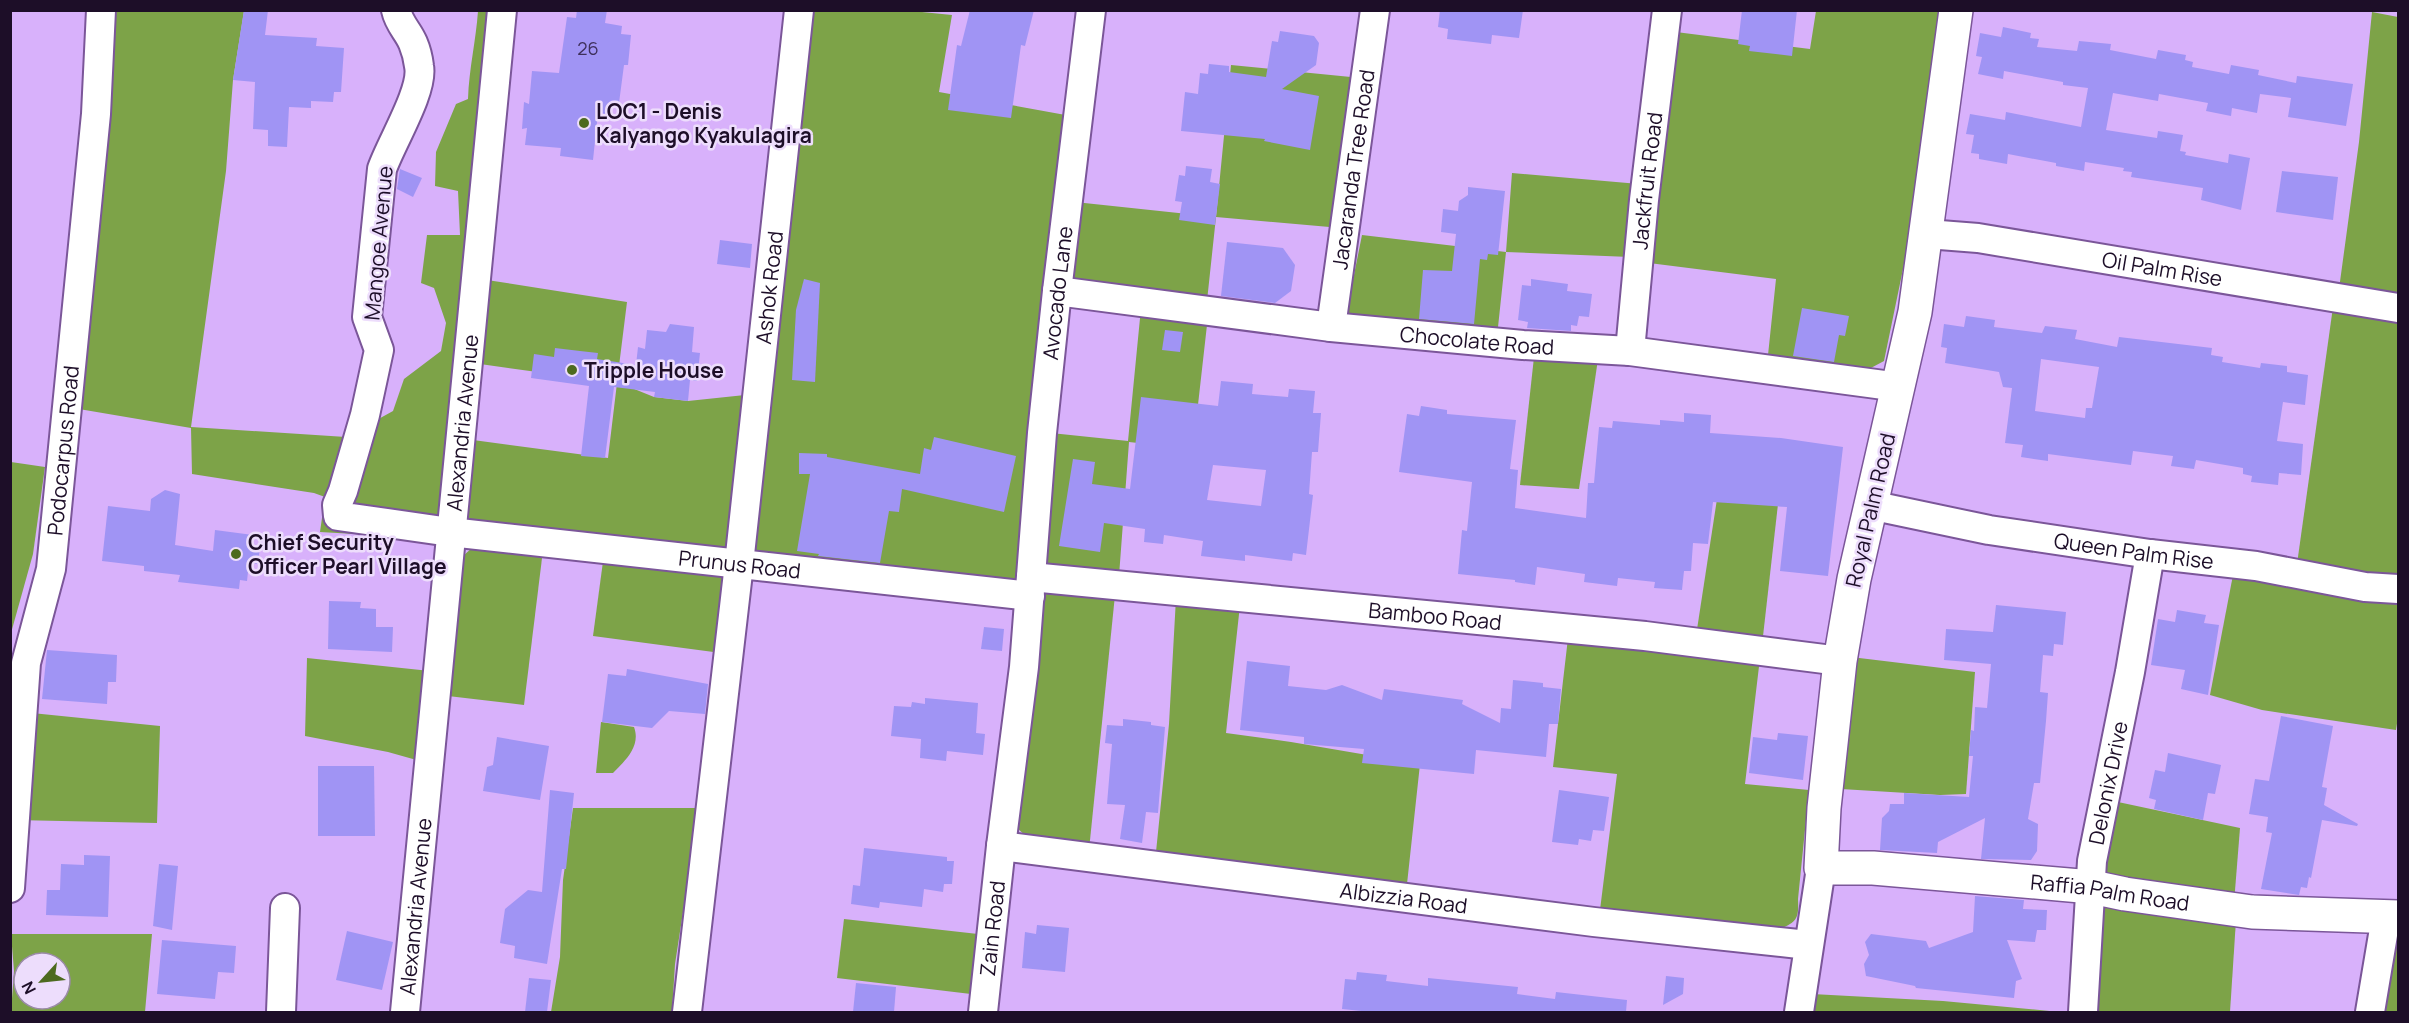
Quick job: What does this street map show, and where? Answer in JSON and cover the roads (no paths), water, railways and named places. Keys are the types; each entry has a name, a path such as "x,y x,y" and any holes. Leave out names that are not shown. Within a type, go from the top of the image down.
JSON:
{"street":[{"name":"Podocarpus Road","path":"10,888 26,663 51,569 96,114 101,10"},
{"name":"Mangoe Avenue","path":"338,516 337,505 344,491 365,416 375,379 379,350 367,316 382,169 389,148 400,131 418,87 420,68 412,41 400,25 396,10"},
{"name":"Alexandria Avenue","path":"405,1012 502,10"},
{"name":"Ashok Road","path":"687,1012 739,564 799,10"},
{"name":"Avocado Lane","path":"1001,846 1024,667 1057,291 1091,10"},
{"name":"Jacaranda Tree Road","path":"1331,327 1375,10"},
{"name":"Jackfruit Road","path":"1630,351 1644,200 1667,10"},
{"name":"Royal Palm Road","path":"1799,1012 1821,868 1829,752 1840,661 1870,505 1914,321 1956,10"},
{"name":"Oil Palm Rise","path":"1927,234 1978,238 2398,308"},
{"name":"Chocolate Road","path":"1057,291 1331,327 1523,345 1630,351 1899,387"},
{"name":"Queen Palm Rise","path":"1870,505 1989,530 2150,554 2256,566 2365,587 2398,589"},
{"name":"Prunus Road","path":"338,516 450,532 739,564 1030,586"},
{"name":"Delonix Drive","path":"2083,1012 2092,861 2130,672 2150,554"},
{"name":"Bamboo Road","path":"1030,586 1645,636 1840,661"},
{"name":"Albizzia Road","path":"1001,846 1583,921 1808,945"},
{"name":"Zain Road","path":"983,1012 1001,846"},
{"name":"Raffia Palm Road","path":"1821,868 1873,868 2092,887 2252,912 2392,917"},
{"path":"281,1012 285,908"},
{"path":"2370,1012 2392,917"}],"place":[{"name":"LOC1 - Denis Kalyango Kyakulagira","path":"584,123"},
{"name":"Tripple House","path":"572,370"},
{"name":"Chief Security Officer Pearl Village","path":"236,554"}]}
